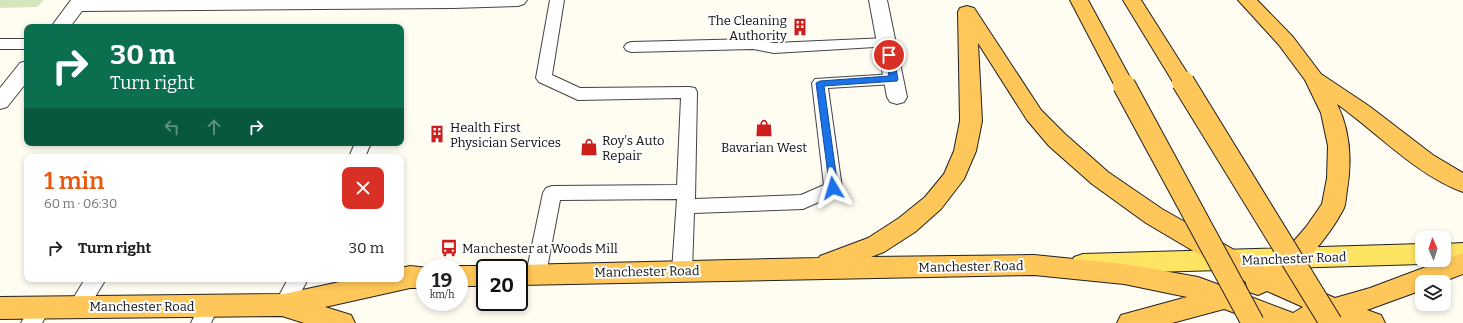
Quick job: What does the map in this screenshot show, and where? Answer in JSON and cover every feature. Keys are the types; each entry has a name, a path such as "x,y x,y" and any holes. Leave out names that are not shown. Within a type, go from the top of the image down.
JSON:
{"highway":[{"path":"1078,0 1254,323"},
{"path":"1132,0 1333,316"},
{"path":"1130,323 1241,294 1282,272 1314,234 1333,206 1338,178 1339,146 1331,113 1314,78 1286,41 1248,0"},
{"path":"966,6 1034,114 1057,140 1100,178 1154,216 1229,260 1333,316"},
{"path":"817,268 876,245 907,225 933,203 953,179 965,151 971,121 966,6"},
{"path":"1314,78 1367,115 1400,143 1451,177 1463,183"},
{"path":"1333,316 1372,298 1463,263"},
{"path":"1034,265 1124,274 1198,288 1271,315 1287,323"},
{"name":"Manchester Road","path":"528,274 1034,265"},
{"name":"Manchester Road","path":"404,278 416,277"},
{"name":"Manchester Road","path":"0,308 36,315 78,307 205,314 284,305 388,282"},
{"name":"Manchester Road","path":"284,305 342,323"},
{"path":"1300,323 1311,316 1333,316 1372,323"}],"main road":[{"path":"1451,254 1463,253"},
{"name":"Manchester Road","path":"1034,265 1415,254"}],"street":[{"path":"62,24 79,3 437,2 518,0"},
{"path":"878,0 896,88"},
{"path":"1,99 24,72"}],"lane":[{"path":"557,0 544,78 578,94 689,92 682,271"},
{"path":"631,47 753,44 774,48 887,43"},
{"path":"0,44 24,44"},
{"path":"528,274 552,193 803,202 833,188 820,83 896,88"},
{"path":"78,307 94,282"},
{"path":"284,305 296,282"}],"green space":[{"path":"0,0 44,0 37,7 0,8"}],"place":[{"name":"The Cleaning Authority","path":"800,27"},
{"name":"Bavarian West","path":"764,128"},
{"name":"Health First Physician Services","path":"437,134"},
{"name":"Roy's Auto Repair","path":"589,147"},
{"name":"Manchester at Woods Mill","path":"449,248"}],"route":[{"path":"833,188 820,83 894,79 889,55"}]}
